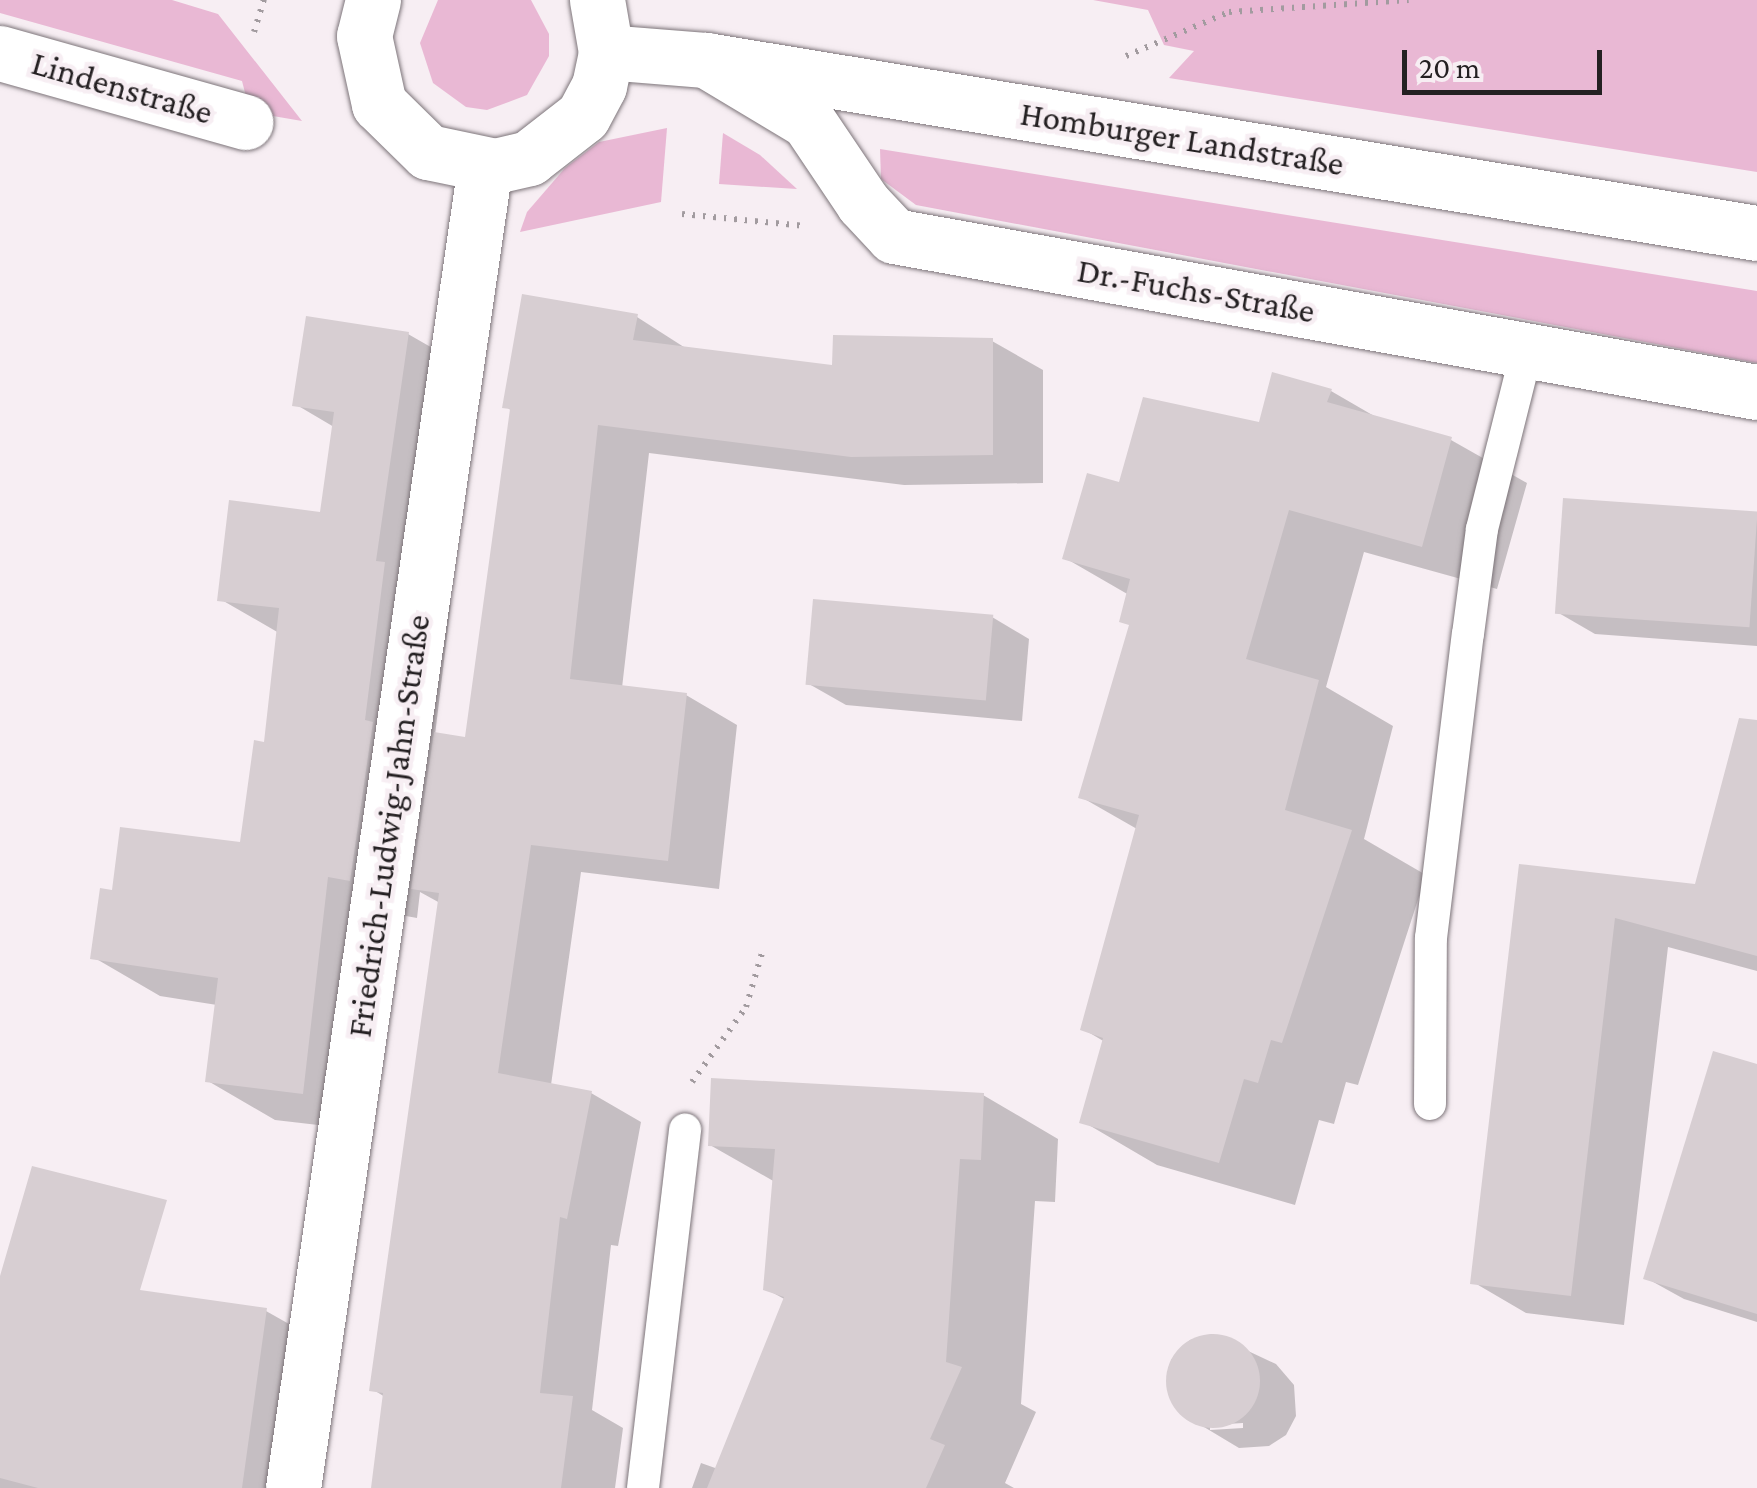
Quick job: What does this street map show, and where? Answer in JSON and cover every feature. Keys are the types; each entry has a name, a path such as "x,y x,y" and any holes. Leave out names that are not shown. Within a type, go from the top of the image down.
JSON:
{"street":[{"path":"368,1 364,36 380,104 428,152 485,165 529,158 559,141 600,86 602,26"},
{"name":"Homburger Landstraße","path":"602,26 706,60 1757,234"},
{"name":"Lindenstraße","path":"0,53 245,122"},
{"path":"706,60 808,121 862,203 894,236"},
{"name":"Friedrich-Ludwig-Jahn-Straße","path":"294,1488 485,165"},
{"name":"Dr.-Fuchs-Straße","path":"894,236 1757,392"}],"lane":[{"path":"1430,1104 1430,938 1468,634 1482,530 1526,350"},
{"path":"643,1488 685,1129"}],"path":[{"path":"254,32 264,0"},
{"path":"1229,12 1235,0"},
{"path":"1126,56 1229,12 1409,0"},
{"path":"682,214 894,236"},
{"path":"685,1129 693,1077 746,1007 762,954"}],"shaded area":[{"path":"0,0 172,0 218,14 302,121 250,112 242,81 0,13"},
{"path":"438,0 531,0 549,34 549,56 527,95 487,110 466,107 433,83 420,43"},
{"path":"1093,0 1757,0 1757,172 1169,78 1194,51 1164,45 1148,10"},
{"path":"667,128 661,202 520,232 527,212 565,168 599,142"},
{"path":"723,133 760,155 797,189 719,184"},
{"path":"880,149 1757,291 1757,363 916,205 881,179"}],"building":[{"path":"522,294 638,314 633,340 832,365 833,335 993,338 993,455 851,457 598,425 570,679 687,693 668,861 531,845 498,1073 592,1091 567,1219 560,1217 540,1393 573,1396 561,1488 371,1488 383,1393 369,1391 439,893 411,889 434,732 465,737 510,409 502,408"},
{"path":"306,316 409,332 376,561 385,562 365,720 373,722 350,881 328,877 303,1094 205,1082 218,978 90,959 100,888 112,890 120,827 240,842 254,740 264,742 279,608 217,601 229,500 320,512 334,412 292,406"},
{"path":"1272,372 1332,389 1327,402 1452,437 1422,547 1289,510 1246,659 1319,680 1285,810 1352,830 1282,1043 1271,1040 1258,1083 1244,1079 1219,1163 1079,1123 1103,1038 1080,1030 1139,815 1078,798 1129,625 1119,622 1130,579 1062,559 1087,473 1119,482 1143,397 1259,422"},
{"path":"1563,498 1757,512 1749,627 1555,614"},
{"path":"813,599 993,615 986,700 806,685"},
{"path":"1739,718 1757,720 1757,956 1615,918 1571,1296 1470,1284 1519,864 1695,884"},
{"path":"1713,1051 1757,1064 1757,1314 1643,1279"},
{"path":"711,1078 984,1093 981,1160 960,1159 946,1362 962,1367 930,1439 945,1445 926,1488 707,1488 784,1297 763,1290 775,1149 708,1146"},
{"path":"32,1166 167,1200 140,1290 267,1308 242,1488 38,1488 0,1478 0,1276"},
{"path":"1213,1334 1231,1337 1247,1347 1257,1363 1257,1399 1247,1415 1231,1425 1213,1428 1195,1425 1179,1415 1169,1399 1166,1381 1169,1363 1179,1347 1195,1337"}]}
